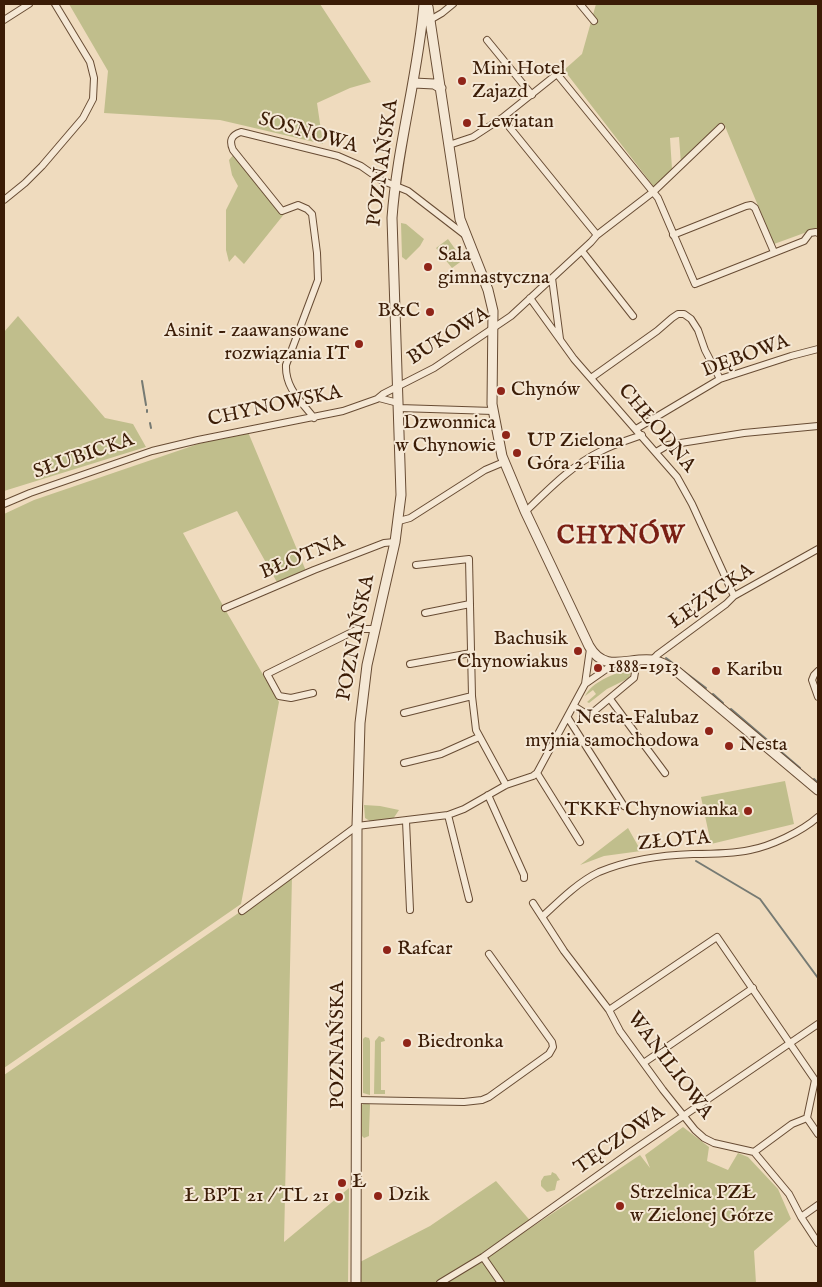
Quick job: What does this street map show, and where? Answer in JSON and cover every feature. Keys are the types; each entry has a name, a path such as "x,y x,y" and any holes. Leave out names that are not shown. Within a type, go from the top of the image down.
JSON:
{"street":[{"path":"4,20 29,4"},
{"path":"4,200 42,166 83,118 93,99 94,78 90,62 55,4"},
{"path":"430,20 453,4"},
{"path":"580,4 594,21"},
{"path":"427,5 459,214 465,235 491,301 494,328 493,411 504,462 590,649 601,660 615,663 652,660 668,666 818,790"},
{"name":"POZNAŃSKA","path":"356,1283 357,826 360,723 365,674 399,521 401,481 391,238 395,185 427,5"},
{"path":"487,40 532,95"},
{"path":"449,145 473,138 502,118 557,74 658,198 695,284 804,241 810,233 818,233"},
{"path":"414,83 429,83 441,88"},
{"path":"502,118 597,235"},
{"name":"BUKOWA","path":"398,387 434,368 511,316 597,235 653,192 720,127"},
{"name":"SOSNOWA","path":"314,418 292,391 285,374 286,365 318,280 313,229 314,220 312,214 307,209 298,206 282,211 233,150 231,144 235,134 241,132 338,156 361,166 381,180 408,191 465,235"},
{"path":"674,234 746,206 752,206 755,208 774,252"},
{"path":"582,251 633,316"},
{"path":"552,278 560,341"},
{"name":"CHŁODNA","path":"530,298 560,341 671,468 685,491 734,596"},
{"path":"591,378 657,331 672,318 678,314 684,314 691,318 698,330 705,350 720,379"},
{"name":"DĘBOWA","path":"636,429 720,379 818,349"},
{"name":"CHYNOWSKA","path":"177,445 343,411 379,398 398,387"},
{"path":"379,398 398,406 493,411"},
{"path":"656,452 668,445 744,433 818,426"},
{"path":"526,512 567,473 595,454 642,435"},
{"name":"SŁUBICKA","path":"4,504 144,454 177,445"},
{"path":"399,521 410,518 485,470 504,462"},
{"name":"BŁOTNA","path":"225,608 376,546 395,542"},
{"name":"ŁĘŻYCKA","path":"652,660 734,596 818,549"},
{"path":"416,565 469,559 472,696 476,730 506,785"},
{"path":"425,612 470,604"},
{"path":"313,693 291,698 279,696 267,674 358,630 374,629"},
{"path":"242,911 357,826 448,815 464,809 506,785 538,773 584,684 590,649"},
{"path":"410,664 471,653"},
{"path":"574,706 588,715 592,713 634,678 637,661"},
{"path":"584,684 615,663"},
{"path":"818,671 812,680 818,697"},
{"path":"404,714 472,696"},
{"path":"610,698 665,773"},
{"path":"568,718 624,806"},
{"path":"404,764 441,754 479,737"},
{"path":"538,773 580,842"},
{"path":"488,795 524,878"},
{"path":"448,815 469,899"},
{"name":"ZŁOTA","path":"542,917 574,888 599,872 646,859 691,854 716,855 751,850 788,836 818,817"},
{"path":"406,821 410,910"},
{"name":"WANILIOWA","path":"533,902 579,972 608,1010 620,1031 684,1116 704,1138 714,1143 754,1152"},
{"path":"608,1010 718,937 815,1080 807,1118 818,1134"},
{"path":"356,1100 464,1102 482,1100 549,1054 553,1047 552,1042 489,954"},
{"path":"645,1062 753,988"},
{"name":"TĘCZOWA","path":"440,1283 483,1257 818,1024"},
{"path":"807,1118 792,1124 754,1152 789,1194 818,1243"},
{"path":"801,1217 818,1205"},
{"path":"483,1257 501,1283"}],"shaded area":[{"path":"69,4 320,4 371,82 350,88 317,103 323,144 220,120 104,113 108,71"},
{"path":"596,4 818,4 818,228 774,244 724,124 681,164 679,137 670,138 672,169 654,187 564,70 582,54"},
{"path":"235,153 285,213 244,264 235,255 229,262 226,250 226,210 238,186 232,175 229,160"},
{"path":"401,223 406,224 424,239 420,246 406,260 402,257"},
{"path":"448,239 463,260 452,268 436,248"},
{"path":"18,316 105,418 133,424 146,447 4,491 4,332"},
{"path":"248,432 306,571 278,584 237,511 183,533 279,702 241,904 4,1068 4,514 34,500 198,444"},
{"path":"627,670 627,672 631,672 629,678 607,689 589,703 587,702 596,694 593,690 585,696 598,683 609,676"},
{"name":"TKKF Chynowianka","path":"785,781 794,824 711,844 701,797"},
{"path":"364,805 399,810 393,819 370,821 365,818"},
{"path":"628,828 641,851 604,856 580,865"},
{"path":"292,876 284,1242 349,1188 348,1283 4,1283 4,1075"},
{"path":"379,1036 384,1038 385,1041 381,1042 381,1090 385,1090 385,1094 374,1094 375,1041"},
{"path":"365,1037 369,1038 370,1041 370,1095 363,1093 363,1039"},
{"path":"365,1103 370,1105 369,1136 364,1138 362,1136 362,1105"},
{"path":"683,1127 709,1147 707,1161 728,1170 738,1153 748,1157 778,1189 791,1219 754,1251 756,1283 360,1283 360,1262 430,1226 496,1181 533,1224 511,1241 640,1155 650,1168 645,1155"},
{"path":"552,1172 560,1180 557,1181 555,1190 547,1192 541,1186 541,1181 544,1176 551,1175"}],"waterway":[{"path":"142,381 146,405"},
{"path":"150,423 151,428"},
{"path":"666,658 706,688"},
{"path":"713,694 723,703"},
{"path":"731,709 800,768"},
{"path":"814,779 818,783"},
{"path":"696,861 760,899 818,978"}],"place":[{"name":"Mini Hotel Zajazd","path":"462,81"},
{"name":"Lewiatan","path":"467,123"},
{"name":"Sala gimnastyczna","path":"428,267"},
{"name":"B&C","path":"430,312"},
{"name":"Asinit - zaawansowane rozwiązania IT","path":"359,344"},
{"name":"Chynów","path":"501,391"},
{"name":"Dzwonnica w Chynowie","path":"506,435"},
{"name":"UP Zielona Góra 2 Filia","path":"517,453"},
{"name":"Bachusik Chynowiakus","path":"578,651"},
{"name":"1888-1913","path":"598,668"},
{"name":"Karibu","path":"716,671"},
{"name":"Nesta-Falubaz myjnia samochodowa","path":"709,731"},
{"name":"Nesta","path":"729,746"},
{"name":"TKKF Chynowianka","path":"748,811"},
{"name":"Rafcar","path":"387,950"},
{"name":"Biedronka","path":"407,1043"},
{"name":"Ł","path":"342,1183"},
{"name":"Dzik","path":"378,1196"},
{"name":"Ł BPT 21 / TL 21","path":"339,1197"},
{"name":"Strzelnica PZŁ w Zielonej Górze","path":"620,1206"}],"district":[{"name":"CHYNÓW","path":"621,538"}]}
